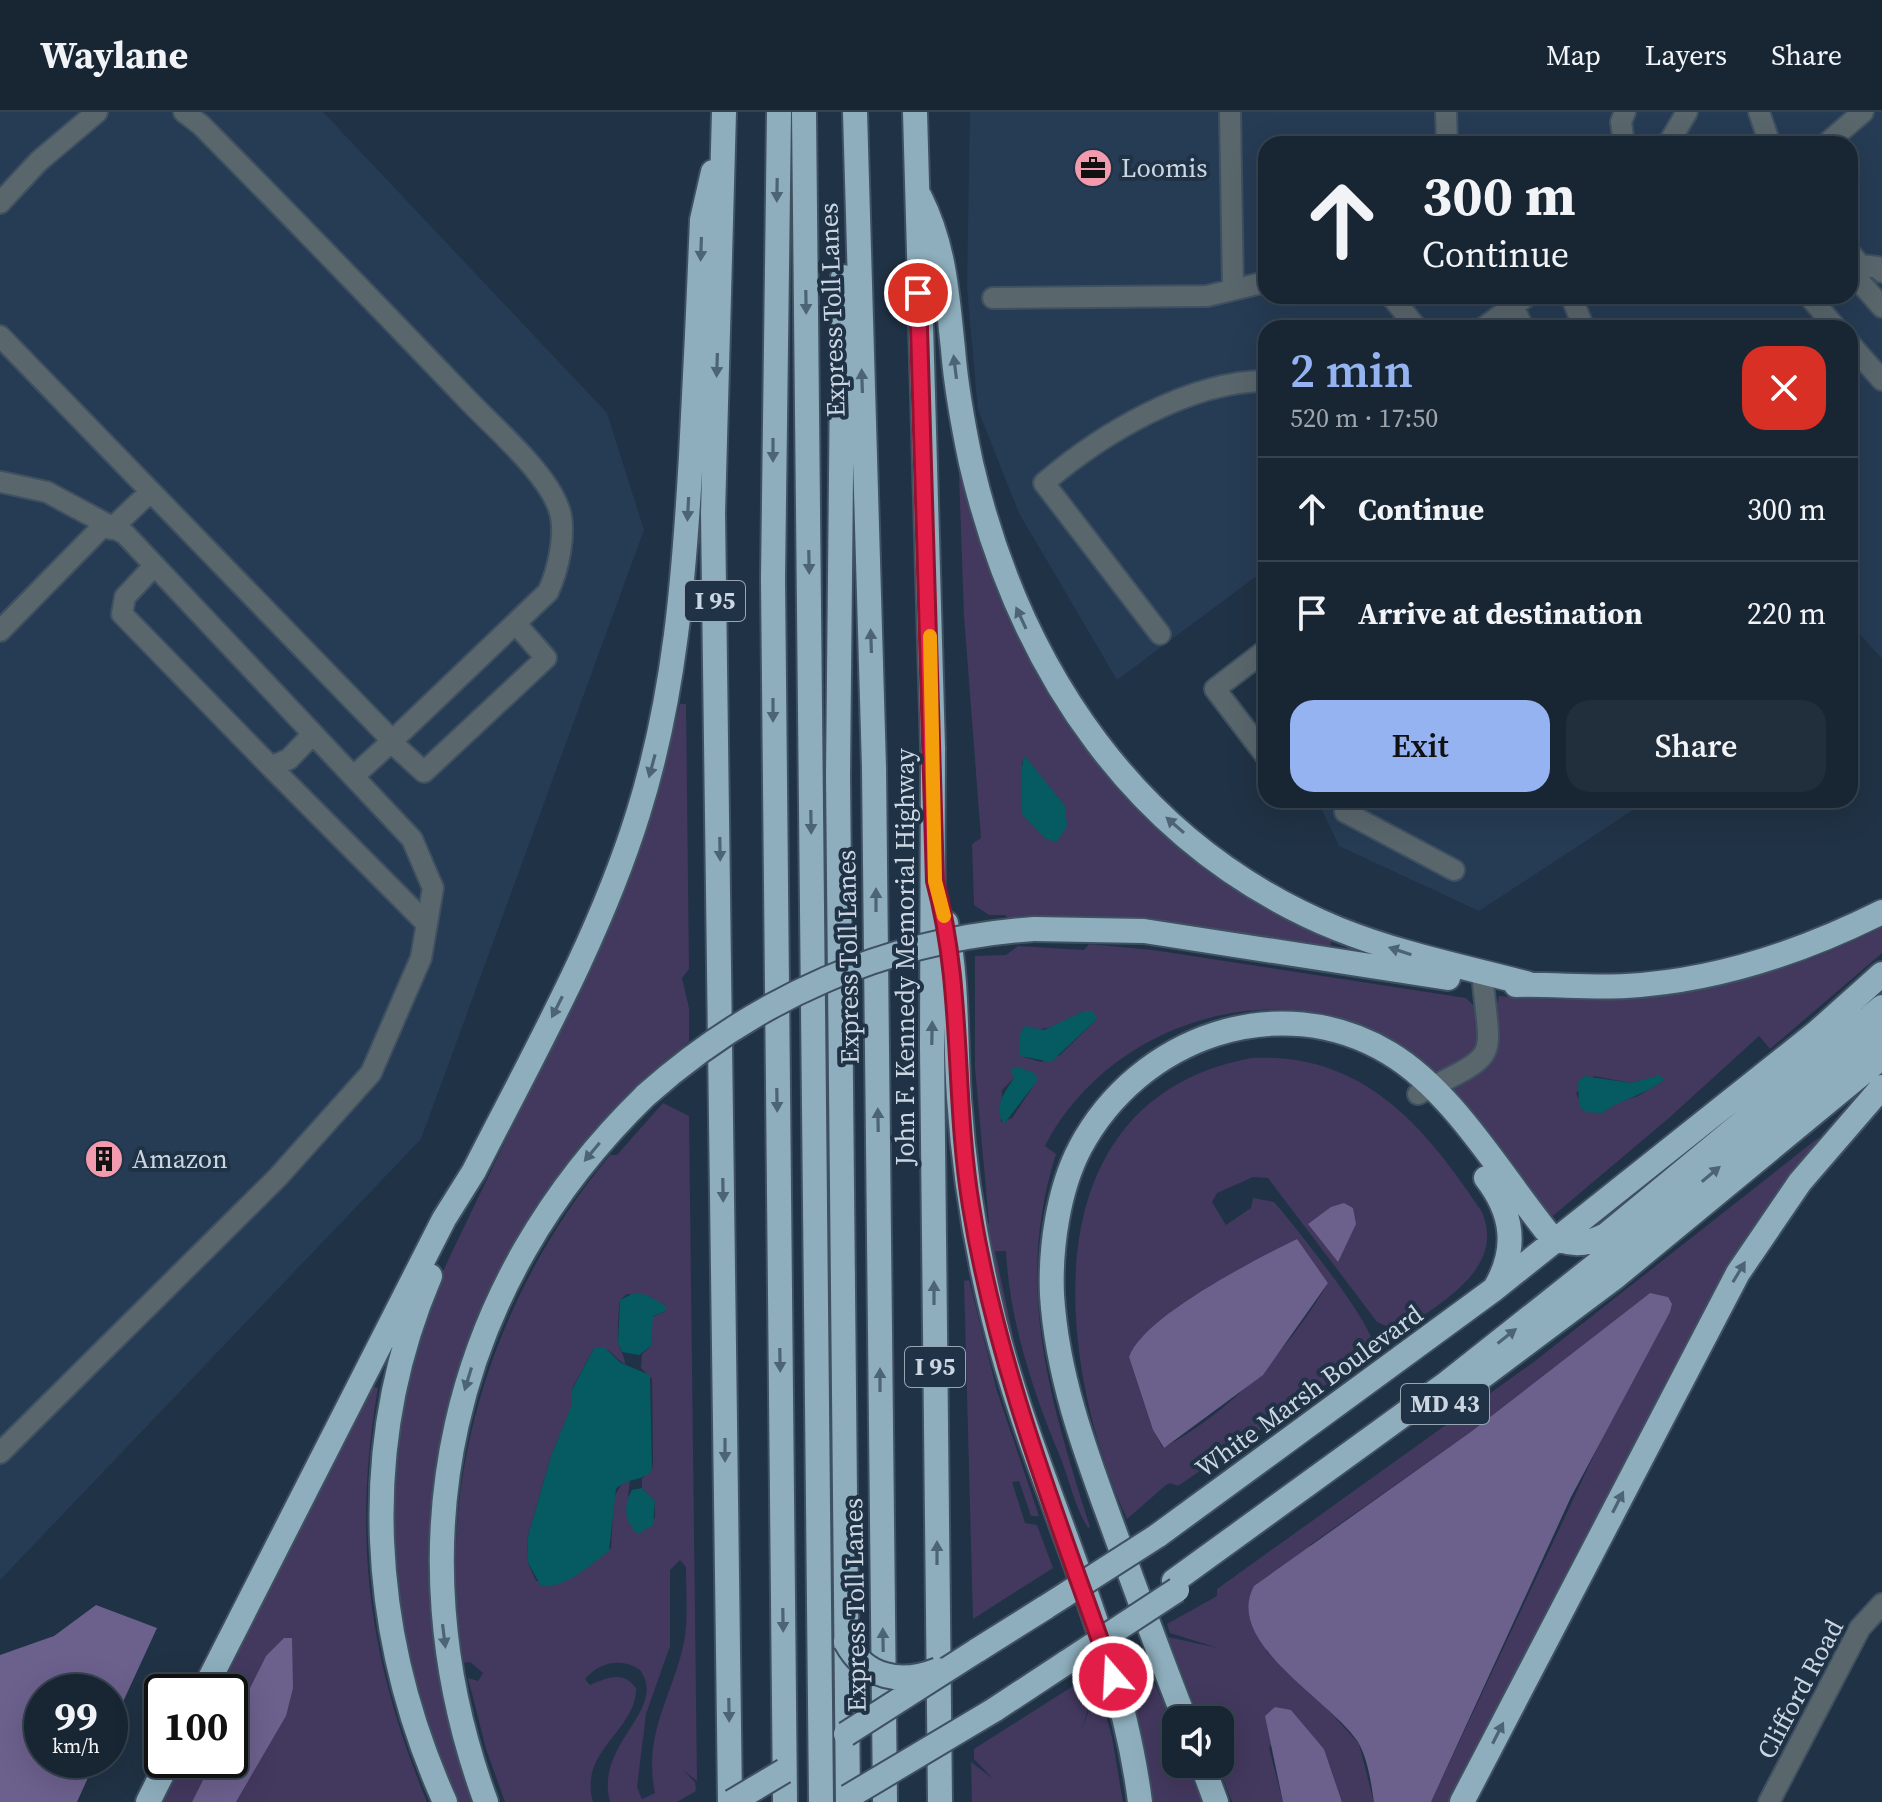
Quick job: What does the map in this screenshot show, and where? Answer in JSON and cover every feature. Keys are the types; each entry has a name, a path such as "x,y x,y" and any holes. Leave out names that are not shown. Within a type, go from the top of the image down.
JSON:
{"highway":[{"name":"I 95","path":"724,112 713,513 731,1802"},
{"name":"Express Toll Lanes","path":"779,112 773,579 785,1802"},
{"path":"804,112 821,1802"},
{"path":"845,1800 837,657 846,112"},
{"name":"Express Toll Lanes","path":"855,112 874,768 885,1802"},
{"name":"John F. Kennedy Memorial Highway","path":"915,112 935,881 932,1047 940,1802"},
{"path":"212,1674 431,1244 474,1171 607,901 638,815 663,722 683,590 702,220 707,193 723,147"},
{"path":"916,189 943,256 964,431 996,554 1029,635 1092,737 1128,781 1168,819 1257,887 1336,928 1482,978"},
{"path":"935,881 954,969 959,1094 969,1194 991,1310 1009,1378 1113,1677 1131,1744 1140,1802"},
{"path":"486,1802 454,1696 441,1606 443,1504 457,1417 494,1308 530,1240 576,1172 646,1095 727,1032 813,984 930,944 981,934 1034,929 1144,931 1529,984 1627,986 1716,973 1808,946 1882,912"},
{"name":"White Marsh Boulevard","path":"731,1802 846,1734 1157,1536 1493,1290 1804,1043 1882,974"},
{"path":"1425,1091 1557,1240 1583,1244 1606,1235 1882,1007"},
{"path":"1180,1706 1081,1443 1062,1362 1052,1296 1058,1223 1079,1149 1110,1104 1158,1062 1185,1048 1249,1024 1301,1022 1346,1032 1365,1040 1410,1067 1501,1197 1511,1235 1509,1251 1493,1290"},
{"path":"1176,1585 1472,1364 1703,1180 1882,1030"},
{"name":"MD 43","path":"845,1800 994,1710 1385,1447 1602,1288 1882,1057"},
{"path":"1462,1802 1738,1273 1807,1173 1882,1087"},
{"path":"445,1802 419,1740 398,1669 384,1590 380,1504 386,1439 405,1346 474,1171"},
{"path":"846,1642 864,1667 895,1677 931,1672 985,1646"},
{"path":"148,1802 160,1778"},
{"path":"1207,1778 1216,1802"}],"street":[{"path":"0,203 39,161 97,112"},
{"path":"184,112 201,125 360,287 548,487 560,511 554,579 548,592 354,776"},
{"path":"1230,112 1233,288"},
{"path":"1446,112 1447,136"},
{"path":"1623,136 1621,122 1625,112"},
{"path":"1675,136 1687,112"},
{"path":"1759,112 1767,136"},
{"path":"1835,136 1863,112"},
{"path":"1858,260 1882,272"},
{"path":"1858,276 1869,296 1882,307"},
{"path":"993,298 1207,296 1258,283"},
{"path":"1398,304 1410,320"},
{"path":"1494,320 1516,304"},
{"path":"1816,304 1829,320"},
{"path":"0,336 391,742 424,772 546,658 516,624"},
{"path":"1858,353 1882,380"},
{"path":"1160,634 1044,483 1080,452 1196,392 1222,385 1258,382"},
{"path":"0,466 0,490"},
{"path":"0,1453 278,1177 371,1073 421,958 433,888 412,839 125,534 47,492 1,482"},
{"path":"0,631 108,526 149,493"},
{"path":"154,566 125,597 122,614 427,924"},
{"path":"1258,656 1215,689 1258,745"},
{"path":"271,767 289,759 313,734"},
{"path":"1350,808 1345,812 1454,870"},
{"path":"1425,1091 1475,1066 1486,1052 1490,1032 1482,978"},
{"name":"Clifford Road","path":"1769,1802 1860,1628 1882,1604"}],"shaded area":[{"path":"0,112 323,112 607,413 644,530 421,1139 0,1580"},
{"path":"970,112 1882,112 1882,659 1858,632 1858,320 1258,320 1258,575 1117,680 1019,513 978,410 967,288"},
{"path":"959,474 964,474 992,573 1021,640 1049,691 1110,774 1333,937 1329,951 1130,921 1010,920 1005,915 989,915 974,905 972,844 981,838 964,616","holes":["1022,761 1058,797 1043,836 1022,805"]},
{"path":"680,704 686,704 689,969 682,978 689,1008 689,1042 635,1089 588,1142 532,1216 489,1294 458,1374 439,1456 431,1541 435,1627 450,1714 476,1802 456,1802 424,1726 394,1588 391,1481 408,1377 430,1300 622,899 659,790"},
{"path":"1025,756 1065,806 1067,826 1057,842 1046,839 1022,814 1021,775"},
{"path":"1321,808 1636,808 1479,911 1339,846"},
{"path":"1882,927 1882,953 1770,1049 1759,1036 1669,1118 1548,1220 1450,1092 1479,1072 1499,996 1598,999 1647,996 1743,979 1837,948","holes":["1594,1076 1631,1083 1660,1076 1660,1083 1638,1096 1585,1112 1576,1093"]},
{"path":"1089,944 1153,950 1466,998 1478,1010 1478,1048 1453,1069 1434,1071 1418,1063 1388,1039 1333,1017 1291,1010 1249,1011 1207,1018 1167,1033 1130,1053 1096,1079 1068,1110 1045,1146 1056,1154 1044,1203 1038,1251 1038,1297 1042,1343 1051,1388 1088,1528 1076,1503 1024,1357 1012,1304 1006,1251 995,1251 1021,1373 983,1224 989,1223 975,1068 975,956 1006,955 1018,946 1084,950","holes":["1084,1011 1097,1019 1060,1055 1041,1062 1024,1057 1035,1030 1053,1027","1014,1078 1032,1088 1012,1118 1001,1122 1002,1090"]},
{"path":"1084,1011 1093,1011 1097,1019 1051,1062 1020,1056 1019,1035 1025,1026 1044,1030"},
{"path":"1251,1058 1291,1059 1326,1067 1358,1081 1387,1100 1413,1124 1460,1180 1482,1212 1487,1233 1485,1251 1465,1283 1400,1332 1377,1322 1268,1178 1253,1177 1217,1193 1212,1202 1226,1225 1251,1208 1253,1198 1274,1202 1347,1296 1374,1347 1323,1387 1178,1486 1166,1485 1127,1519 1103,1457 1085,1388 1076,1317 1078,1247 1094,1182 1126,1127 1178,1084","holes":["1297,1239 1328,1283 1295,1332 1257,1377 1213,1415 1163,1448 1153,1430 1129,1357 1138,1341 1155,1324 1203,1290"]},
{"path":"1019,1067 1036,1074 1037,1081 1004,1124 1000,1112 1001,1100 1014,1078 1010,1069"},
{"path":"1660,1075 1664,1080 1657,1085 1602,1113 1585,1112 1579,1106 1578,1082 1584,1076 1631,1083"},
{"path":"663,1103 689,1116 697,1781 683,1770 695,1782 696,1791 677,1802 610,1802 608,1781 612,1762 639,1714 646,1685 640,1670 626,1664 611,1663 585,1679 590,1685 620,1677 636,1688 628,1717 600,1754 594,1768 591,1784 593,1802 505,1802 486,1749 468,1678 478,1681 483,1673 470,1662 464,1663 456,1595 457,1527 466,1459 482,1393 504,1329 534,1268 569,1209 610,1155 617,1155","holes":["627,1294 651,1297 666,1311 652,1317 651,1346 642,1354 641,1368 652,1379 653,1463 652,1471 642,1478 642,1488 655,1501 655,1519 628,1496 630,1480 623,1482 614,1497 611,1548 571,1577 536,1581 527,1561 528,1536 551,1456 572,1405 572,1389 594,1348 608,1350 625,1365 618,1325 620,1300","680,1560 686,1567 685,1636 656,1730 652,1770 655,1793 642,1799 637,1787 646,1714 670,1646 670,1570"]},
{"path":"1818,1138 1820,1141 1452,1802 1431,1802 1609,1423 1650,1293 1472,1431 1310,1545 1266,1651 1327,1708 1359,1744 1374,1802 1342,1802 1324,1749 1291,1710 1269,1748 1283,1802 1232,1802 1223,1778 1234,1778 1234,1706 1195,1706 1168,1637 1218,1648 1170,1633 1167,1624 1217,1596 1217,1589 1535,1361"},
{"path":"1344,1203 1353,1208 1356,1224 1338,1262 1308,1224 1331,1207"},
{"path":"1297,1239 1328,1283 1263,1375 1164,1448 1153,1430 1129,1357 1138,1341 1155,1324 1203,1290"},
{"path":"969,1280 997,1391 1039,1516 1031,1516 1019,1481 1012,1482 1025,1523 1037,1525 1053,1568 973,1619 964,1281"},
{"path":"634,1293 647,1295 666,1306 666,1311 653,1316 651,1346 639,1355 622,1352 618,1343 620,1300"},
{"path":"1650,1293 1668,1297 1672,1304 1670,1312 1571,1497 1431,1802 1374,1802 1367,1763 1358,1742 1284,1669 1253,1628 1248,1607 1254,1586 1472,1431"},
{"path":"604,1347 621,1363 650,1375 652,1471 616,1489 609,1551 568,1580 541,1586 527,1561 528,1536 551,1456 572,1404 572,1390 594,1348"},
{"path":"369,1385 378,1388 370,1443 367,1497 371,1599 391,1699 427,1802 236,1802 286,1716 266,1656 248,1692 248,1674 222,1674"},
{"path":"642,1488 655,1501 653,1525 638,1534 630,1524 626,1508 632,1490"},
{"path":"96,1605 157,1628 128,1691 128,1674 24,1674 24,1778 88,1778 77,1802 0,1802 0,1655 54,1636"},
{"path":"284,1638 292,1638 293,1688 286,1716 236,1802 192,1802 204,1778 248,1778 248,1692 266,1656"},
{"path":"1136,1645 1165,1706 1162,1706 1162,1778 1197,1778 1206,1802 1150,1802 1129,1692 1148,1686 1131,1648"},
{"path":"1092,1674 1096,1684 1082,1728 1098,1687 1112,1737 1123,1802 972,1802 971,1762 992,1778 974,1759 974,1749"},
{"path":"1275,1707 1291,1710 1324,1749 1342,1802 1283,1802 1265,1716"},
{"path":"170,1778 204,1778 192,1802 158,1802"}],"slow traffic":[{"path":"930,636 935,881 944,916"}],"place":[{"name":"Loomis","path":"1093,168"},
{"name":"Amazon","path":"104,1159"}],"route":[{"path":"918,293 931,643 935,881 954,969 962,1143 970,1204 991,1310 1009,1378 1113,1677"}]}
